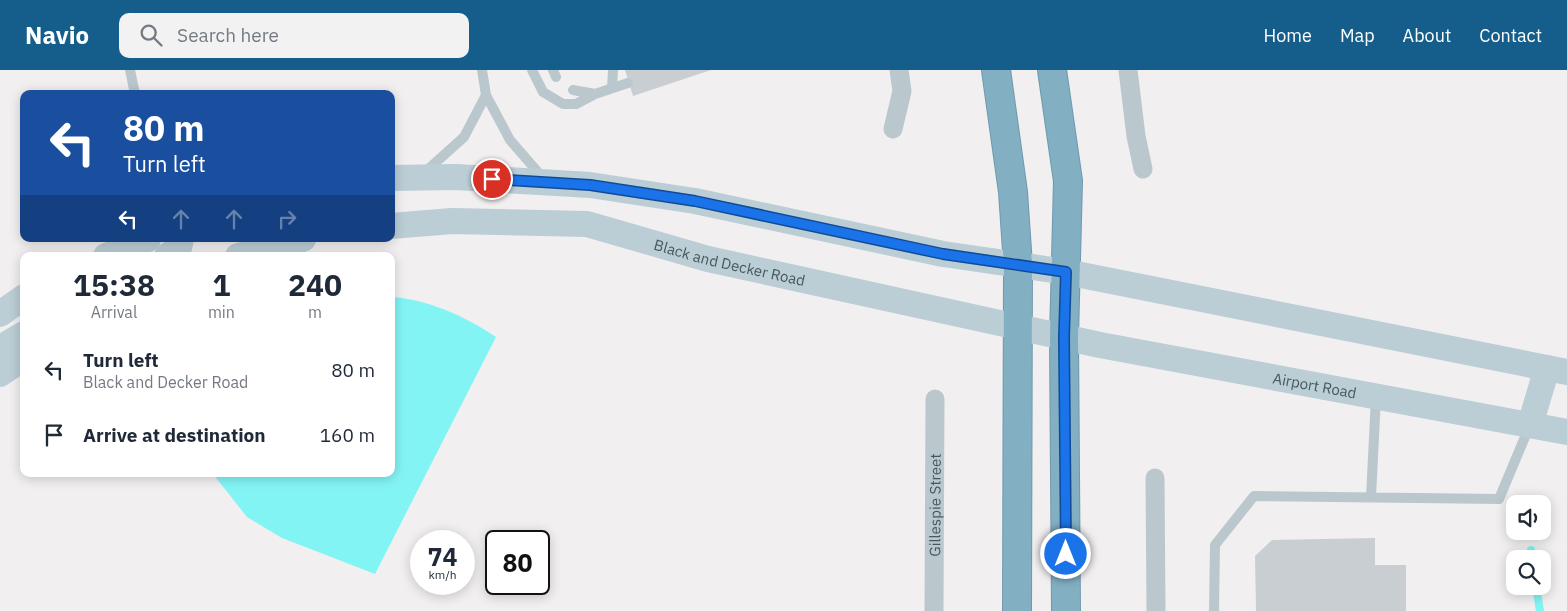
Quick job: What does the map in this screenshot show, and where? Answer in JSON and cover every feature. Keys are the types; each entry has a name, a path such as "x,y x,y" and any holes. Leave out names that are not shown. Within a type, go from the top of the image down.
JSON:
{"highway":[{"path":"996,70 1013,192 1018,265 1017,611"},
{"path":"1052,70 1068,181 1064,337 1066,611"}],"main road":[{"path":"395,178 456,176 590,185 695,201 943,254 1066,272 1557,370 1530,425"},
{"name":"Black and Decker Road","path":"395,226 452,221 587,224 708,259 1064,337"},
{"path":"116,252 141,242"},
{"path":"173,252 179,248 180,242"},
{"path":"253,252 292,242"},
{"path":"0,314 20,300"},
{"path":"0,348 20,336"},
{"name":"Airport Road","path":"1064,337 1567,432"},
{"path":"0,374 20,361"}],"street":[{"path":"893,128 902,90 899,70"},
{"path":"1128,70 1136,136 1143,169"},
{"name":"Gillespie Street","path":"934,611 935,399"},
{"path":"1155,478 1156,611"}],"lane":[{"path":"130,70 134,90"},
{"path":"482,70 486,95 510,140 546,182"},
{"path":"532,70 543,92 563,104 576,104 595,94 628,83"},
{"path":"612,88 613,70"},
{"path":"573,90 595,94"},
{"path":"420,177 464,137 486,95"},
{"path":"106,252 117,242"},
{"path":"1371,497 1376,396"},
{"path":"1214,611 1215,545 1254,496 1499,499 1530,425"}],"water":[{"path":"395,297 419,301 446,310 496,337 375,574 282,538 247,517 215,477 395,477"}],"building":[{"path":"625,70 711,70 633,96"},
{"path":"1375,538 1375,565 1406,565 1406,611 1256,611 1255,556 1272,540"}],"waterway":[{"path":"1537,595 1540,611"}],"route":[{"path":"492,179 590,185 695,201 943,254 1066,272 1064,337 1066,554"}]}
